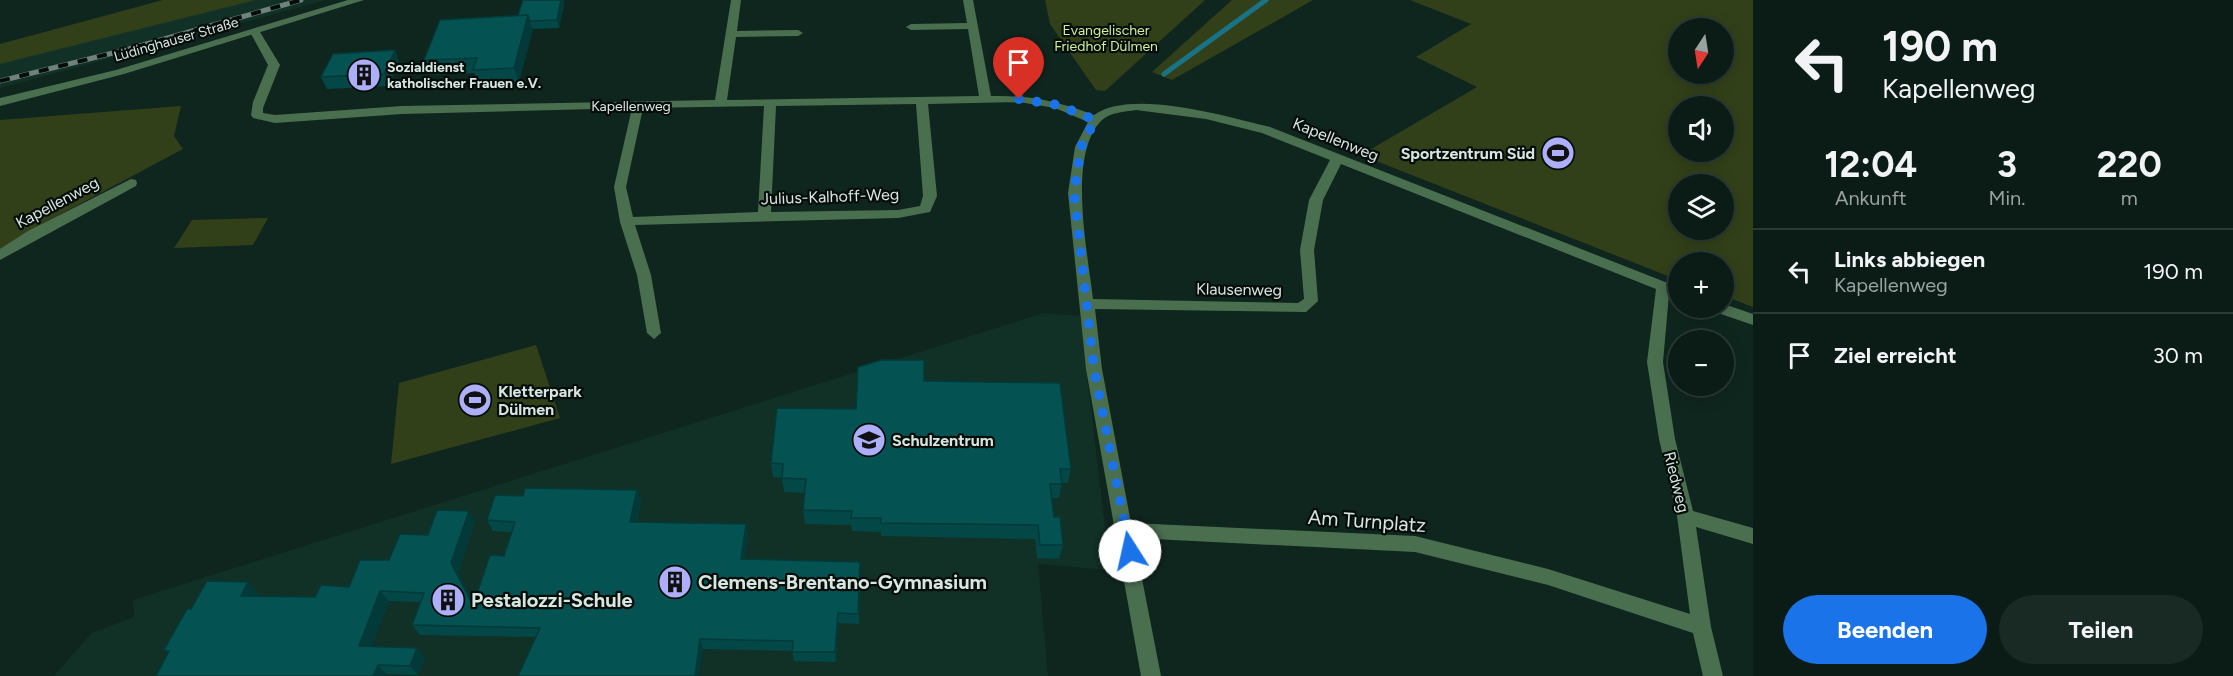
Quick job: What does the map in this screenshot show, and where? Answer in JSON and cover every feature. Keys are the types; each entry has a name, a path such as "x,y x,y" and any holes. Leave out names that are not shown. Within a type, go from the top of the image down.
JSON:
{"street":[{"name":"Lüdinghauser Straße","path":"0,102 120,72 359,0"},
{"path":"720,105 736,0"},
{"path":"968,0 986,99"},
{"path":"911,27 973,26"},
{"name":"Kapellenweg","path":"255,32 274,65 270,82 256,103 257,115 275,119 414,109 986,99 1019,99 1058,105 1101,116 1136,106 1206,115 1266,130 1668,288"},
{"path":"731,34 798,33"},
{"name":"Julius-Kalhoff-Weg","path":"627,222 646,219 898,214 925,209 930,196 922,101"},
{"path":"764,216 771,104"},
{"path":"638,106 620,187 627,222 644,275 654,333"},
{"path":"1101,116 1081,147 1074,193 1089,304 1094,369 1126,530 1151,676"},
{"name":"Klausenweg","path":"1089,304 1301,308 1311,301 1307,250 1316,200 1337,159"},
{"name":"Kapellenweg","path":"0,255 33,234 131,183"},
{"name":"Riedweg","path":"1668,303 1655,362 1667,439 1686,516 1701,627 1713,676"},
{"path":"1734,313 1753,320"},
{"path":"1686,516 1753,536"},
{"name":"Am Turnplatz","path":"1126,530 1415,544 1548,577 1701,627"}],"shaded area":[{"path":"256,0 326,0 0,88 0,64"},
{"name":"Schulzentrum","path":"1044,313 1080,316 1110,570 1038,564 1048,676 54,676 92,633 134,617 133,600"}],"green space":[{"path":"163,0 256,0 0,64 0,44"},
{"name":"Evangelischer Friedhof Dülmen","path":"1045,0 1205,0 1105,91 1096,90 1050,24"},
{"path":"1232,0 1313,0 1172,80 1152,72"},
{"name":"Sportzentrum Süd","path":"1410,0 1753,0 1753,307 1734,300 1734,252 1668,252 1668,276 1361,155 1477,87 1416,57 1471,24"},
{"path":"181,106 174,136 183,149 29,231 0,251 0,120"},
{"path":"268,218 253,245 174,248 192,220"},
{"name":"Kletterpark Dülmen","path":"536,345 560,418 391,464 399,383"}],"building":[{"path":"523,0 561,0 557,20 530,21 528,15 518,16"},
{"path":"528,15 514,68 473,70 477,58 424,60 440,20"},
{"path":"395,50 384,74 321,77 333,54"},
{"path":"882,360 924,360 924,381 1060,383 1071,469 1060,469 1062,484 1050,484 1054,517 1060,517 1063,545 1040,545 1038,525 881,523 881,518 851,518 852,511 803,510 806,479 782,478 783,464 771,463 777,408 856,409 858,367"},
{"path":"525,488 637,490 630,522 746,524 741,559 860,562 858,614 838,613 835,652 792,652 793,641 700,639 695,676 518,676 540,628 412,625 424,593 380,591 359,646 417,648 410,666 378,665 373,676 156,676 169,651 164,650 187,609 191,609 207,581 248,582 241,596 315,597 321,585 349,587 360,560 389,560 400,534 428,535 437,510 469,511 451,563 473,605 490,555 504,556 515,522 487,520 495,495 523,496"}],"waterway":[{"path":"1164,74 1266,0"}],"railway":[{"path":"0,81 129,49 301,0"}],"place":[{"name":"Sozialdienst katholischer Frauen e.V.","path":"364,75"},
{"name":"Sportzentrum Süd","path":"1558,153"},
{"name":"Kletterpark Dülmen","path":"475,400"},
{"name":"Schulzentrum","path":"869,440"},
{"name":"Clemens-Brentano-Gymnasium","path":"675,582"},
{"name":"Pestalozzi-Schule","path":"448,600"}],"route":[{"path":"1019,99 1058,105 1095,120 1081,147 1074,193 1089,304 1094,369 1130,551"}]}
